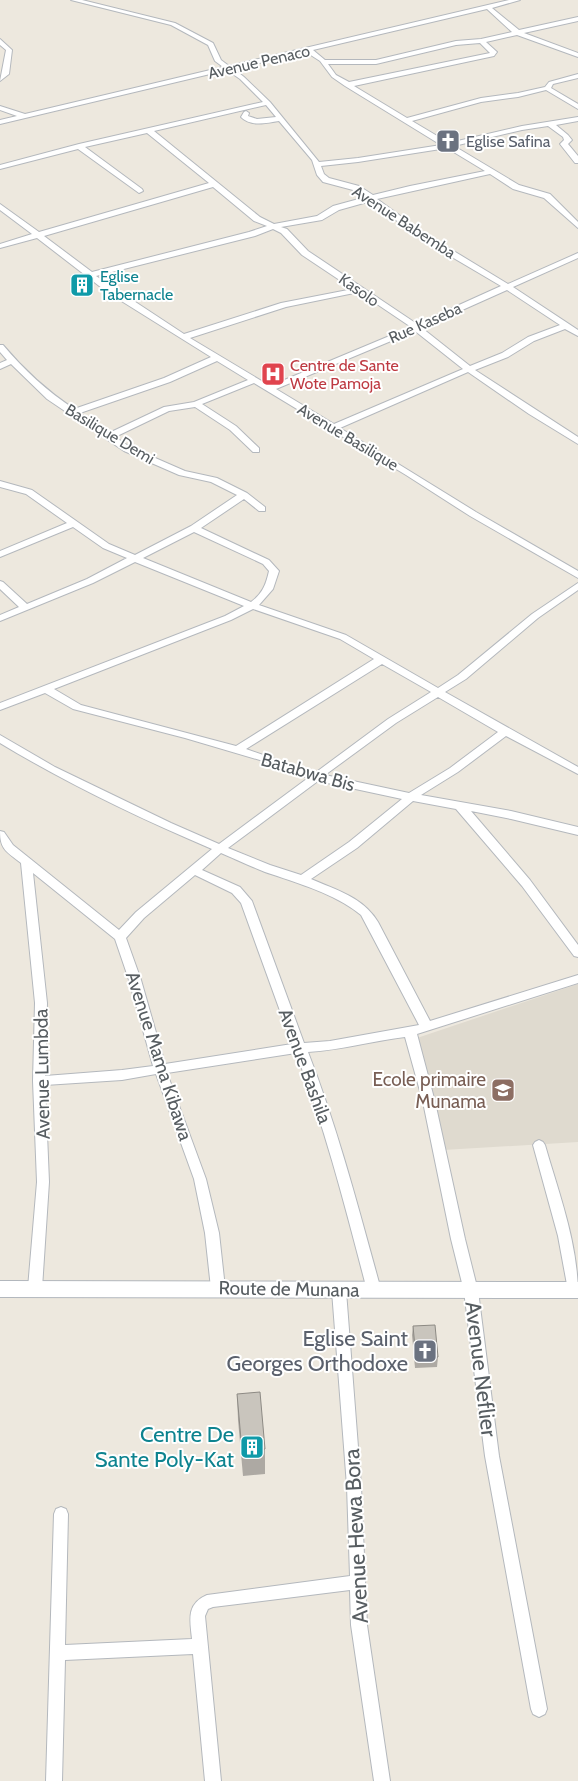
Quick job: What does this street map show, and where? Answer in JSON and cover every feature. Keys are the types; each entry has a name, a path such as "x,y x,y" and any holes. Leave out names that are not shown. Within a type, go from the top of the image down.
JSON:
{"main road":[{"name":"Route de Munana","path":"0,1289 577,1290"}],"street":[{"name":"Avenue Babemba","path":"74,0 179,27 211,44 218,61 242,78 281,118 317,164 321,175 326,180 356,188 445,251 508,287 578,334"},
{"name":"Avenue Penaco","path":"0,122 517,0"},
{"path":"488,7 518,33 578,55"},
{"path":"323,62 376,62 456,43 481,41 578,19"},
{"path":"0,41 10,50 6,74 0,79"},
{"path":"347,85 494,54 481,41"},
{"path":"308,50 323,62 334,76 446,146 516,187 547,196 578,226"},
{"path":"406,120 480,100 518,95 547,88 550,83 578,76"},
{"path":"547,88 578,107"},
{"path":"0,167 148,130 270,106"},
{"path":"0,108 25,116"},
{"path":"243,111 244,117 254,122 281,118"},
{"path":"317,164 446,146 549,123 578,119"},
{"path":"549,123 566,136 568,140 564,144 578,161"},
{"name":"Kasolo","path":"148,130 258,219 284,231 305,253 416,327 423,335 517,404 578,441"},
{"path":"79,146 139,192"},
{"path":"90,276 252,234 275,226 319,218 336,208 410,188 491,172"},
{"path":"0,246 214,184"},
{"name":"Avenue Basilique","path":"0,206 90,276 183,337 473,514 578,575"},
{"name":"Rue Kaseba","path":"270,389 364,351 578,256"},
{"path":"183,337 284,305 359,290"},
{"path":"333,428 504,355 531,339 566,326"},
{"name":"Basilique Demi","path":"0,347 50,398 108,437 155,462 182,473 214,480 244,495 262,509"},
{"path":"72,413 167,380 217,358"},
{"path":"0,366 12,361"},
{"path":"108,437 167,409 196,404 254,380"},
{"path":"196,404 233,428 256,450"},
{"path":"0,484 29,492 106,546 162,571 342,638 578,771"},
{"path":"0,618 90,581 194,528 244,495"},
{"path":"0,554 74,523"},
{"path":"0,708 46,688 228,618 252,606 268,594 272,585 274,571 266,562 194,528"},
{"path":"0,584 26,608"},
{"path":"0,835 5,850 26,861 120,937 147,909 173,886 195,871 219,849 392,721 438,693 490,655 535,616 578,586"},
{"path":"236,751 382,659"},
{"name":"Batabwa Bis","path":"46,688 76,707 160,728 274,761 317,777 535,820 578,831"},
{"path":"302,880 353,846 412,796 454,770 506,731"},
{"path":"0,738 52,769 167,826 219,849 302,880 353,902 365,912 426,1026"},
{"path":"460,806 526,883 578,953"},
{"name":"Avenue Lumbda","path":"26,861 26,876 40,994 39,1081 43,1182 35,1288"},
{"name":"Avenue Bashila","path":"195,871 236,890 246,901 298,1048 314,1084 343,1173 374,1290"},
{"name":"Avenue Mama Kibawa","path":"120,937 135,980 160,1069 200,1179 212,1234 218,1288"},
{"path":"39,1081 122,1075 298,1048 330,1046 376,1036 410,1032 578,979"},
{"name":"Avenue Neflier","path":"410,1032 429,1102 458,1240 471,1291 492,1456 539,1709"},
{"path":"540,1145 565,1236 577,1290"},
{"name":"Avenue Hewa Bora","path":"339,1291 354,1486 359,1625 382,1781"},
{"path":"54,1781 59,1653 61,1514"},
{"path":"213,1781 197,1615 203,1604 212,1600 358,1582"},
{"path":"59,1653 201,1646"}],"shaded area":[{"name":"Ecole primaire Munama","path":"578,984 578,1142 443,1150 417,1038"}],"building":[{"name":"Eglise Saint Georges Orthodoxe","path":"435,1325 438,1357 416,1358 413,1326"},
{"path":"260,1392 265,1449 242,1451 237,1394"}],"place":[{"name":"Eglise Safina","path":"448,141"},
{"name":"Eglise Tabernacle","path":"82,285"},
{"name":"Centre de Sante Wote Pamoja","path":"273,374"},
{"name":"Ecole primaire Munama","path":"503,1090"},
{"name":"Eglise Saint Georges Orthodoxe","path":"425,1351"},
{"name":"Centre De Sante Poly-Kat","path":"252,1447"}]}
